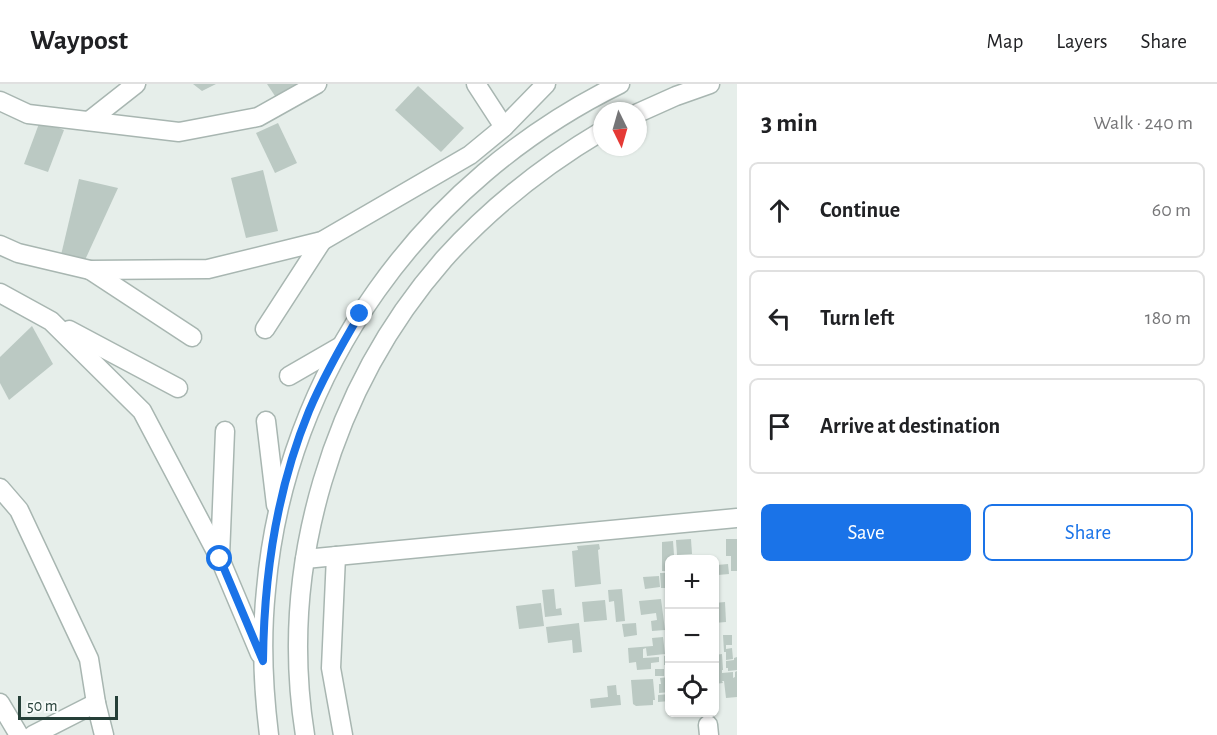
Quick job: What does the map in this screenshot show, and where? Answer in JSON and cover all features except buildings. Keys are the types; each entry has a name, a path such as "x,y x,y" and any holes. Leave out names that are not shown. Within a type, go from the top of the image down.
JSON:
{"street":[{"path":"89,121 136,84"},
{"path":"0,101 28,114 178,132 258,117 317,84"},
{"path":"476,84 504,127"},
{"path":"0,245 18,254 90,270 208,269 322,241 470,155 504,127 546,84"},
{"path":"269,735 265,698 263,625 277,516 296,446 309,412 341,346 380,284 426,227 452,201 507,153 537,132 620,84"},
{"path":"647,109 710,84"},
{"path":"305,735 298,652 305,559 315,510 335,442 364,377 400,316 444,259 494,208 522,185 550,164 593,138"},
{"path":"265,329 322,241"},
{"path":"90,270 192,337"},
{"path":"0,294 178,388"},
{"path":"51,321 142,411 220,559 263,661"},
{"path":"289,376 341,346"},
{"path":"266,420 277,516"},
{"path":"220,559 225,430"},
{"path":"0,488 19,510 89,659 104,735"},
{"path":"305,559 737,518"},
{"path":"336,556 331,668 343,735"},
{"path":"0,703 19,735"},
{"path":"33,735 96,703"}],"route":[{"path":"220,559 263,661 263,625 270,552 286,481 296,446 324,378 360,314"}]}
